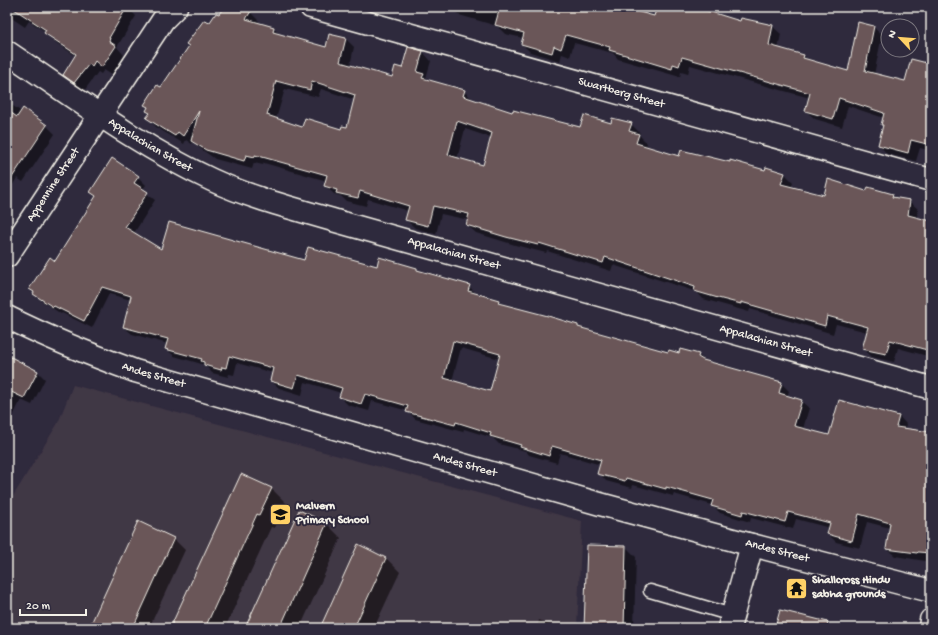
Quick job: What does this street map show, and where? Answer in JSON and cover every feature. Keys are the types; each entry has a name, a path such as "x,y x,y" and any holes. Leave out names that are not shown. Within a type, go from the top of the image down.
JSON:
{"street":[{"path":"100,114 163,20 176,7"},
{"name":"Swartberg Street","path":"310,7 931,180"},
{"name":"Appalachian Street","path":"7,52 163,155 214,181 262,199 931,388"},
{"name":"Appennine Street","path":"7,256 100,114"},
{"name":"Andes Street","path":"7,317 37,332 84,352 135,371 592,502 931,591"},
{"path":"731,621 752,545"},
{"path":"930,628 931,620"}],"lane":[{"path":"650,591 731,621"}],"shaded area":[{"name":"Malvern Primary School","path":"73,385 582,521 577,628 7,628 7,506 58,423"}],"building":[{"path":"11,7 127,7 109,38 109,41 116,46 102,67 95,61 92,66 89,64 74,83 63,75 76,54 44,33 46,30"},
{"path":"224,7 237,7 251,11 246,19 274,27 273,32 326,47 329,34 346,38 340,62 392,77 395,66 402,68 408,47 423,51 417,72 424,74 422,78 465,90 463,96 512,112 513,110 580,127 584,115 611,123 612,118 632,123 629,131 639,134 636,143 679,156 681,150 730,162 730,160 765,170 766,167 785,173 781,184 824,195 828,179 866,191 868,187 893,194 892,197 910,200 908,215 931,221 931,351 890,340 886,354 862,349 868,327 827,316 825,326 741,302 741,304 718,298 694,291 695,287 605,257 603,263 539,243 538,245 466,225 469,214 433,206 428,226 405,220 409,206 360,191 358,198 336,193 337,190 324,186 327,175 255,155 255,157 246,155 244,161 206,150 191,141 199,111 183,136 178,132 175,136 146,118 150,113 146,111 148,107 144,105 157,85 161,87 189,46 186,44 204,20 210,22 216,13 219,14","holes":["276,81 310,90 312,81 355,95 347,127 342,126 341,129 305,118 302,127 267,115","457,121 492,133 483,165 448,155"]},
{"path":"500,7 621,7 654,16 657,7 695,7 740,21 741,18 773,25 769,45 804,55 803,58 848,71 858,22 874,26 865,71 905,81 911,59 931,64 931,145 911,140 908,153 878,145 883,125 881,125 884,113 839,98 833,119 805,111 810,93 682,57 679,66 673,64 672,69 609,50 610,47 566,35 561,49 554,46 552,53 521,44 524,33 495,25"},
{"path":"23,108 47,125 7,185 7,110 17,117"},
{"path":"112,158 139,176 134,183 148,192 125,227 161,249 169,222 304,260 308,247 377,266 379,257 417,268 417,270 470,285 468,291 499,300 498,303 548,316 578,325 578,327 668,352 669,350 679,353 680,349 699,354 698,357 703,360 782,382 779,393 802,400 794,426 829,435 839,400 899,416 896,427 931,432 931,553 917,553 886,549 890,523 859,514 852,541 827,534 830,523 788,512 785,522 743,511 742,515 711,506 713,500 626,478 625,481 597,474 601,460 552,446 549,456 520,447 521,445 490,436 491,433 456,422 455,425 406,412 408,406 365,394 361,404 339,397 342,388 298,375 294,388 270,381 273,368 229,356 226,368 222,367 221,370 204,365 204,362 201,361 202,359 165,349 168,339 123,327 131,296 102,287 84,321 54,306 53,307 33,294 34,292 29,289 50,257 55,261 96,196 90,192","holes":["453,341 500,354 490,391 444,378"]},
{"path":"7,355 38,371 24,398 7,390"},
{"path":"241,474 272,488 259,515 257,514 205,628 170,628"},
{"path":"299,510 327,523 280,628 245,628"},
{"path":"138,521 174,538 133,628 89,628"},
{"path":"358,544 386,558 354,628 320,628"},
{"path":"587,545 626,546 624,628 584,628"},
{"path":"780,610 828,622 827,628 775,628"}],"place":[{"name":"Malvern Primary School","path":"281,514"},
{"name":"Shallcross Hindu sabha grounds","path":"797,588"}]}
